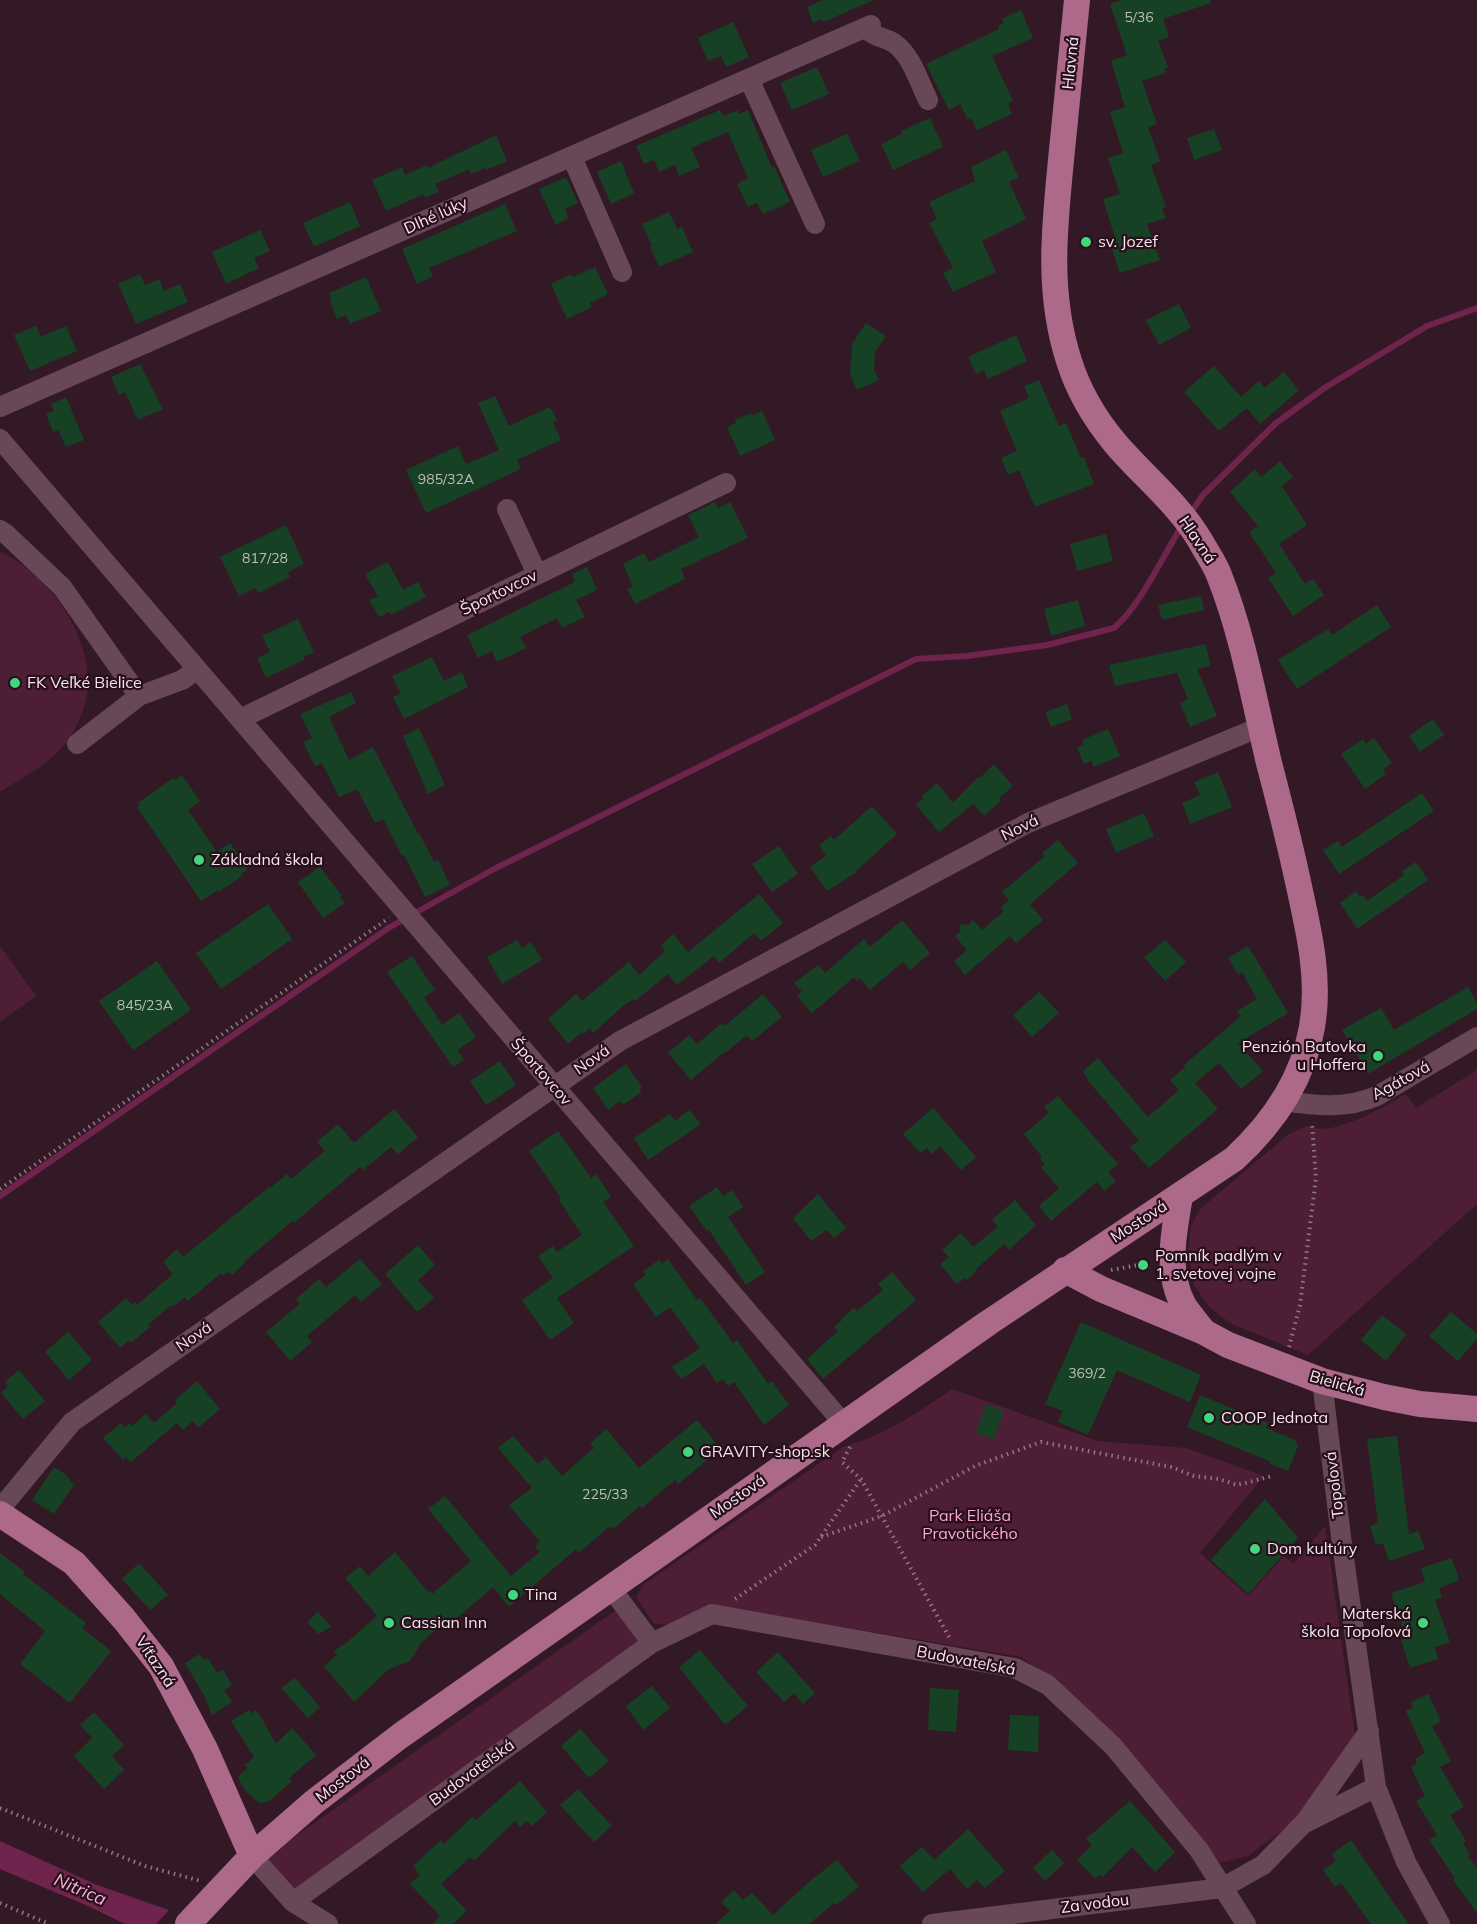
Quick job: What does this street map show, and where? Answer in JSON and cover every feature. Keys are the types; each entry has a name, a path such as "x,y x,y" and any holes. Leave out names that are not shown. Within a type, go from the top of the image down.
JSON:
{"main road":[{"name":"Hlavná","path":"1077,0 1056,221 1055,302 1070,363 1096,416 1114,442 1169,501 1198,537 1218,573 1239,633 1309,931 1315,991 1312,1027 1306,1052 1296,1079 1284,1101"},
{"name":"Mostová","path":"217,1892 252,1856 314,1802 390,1743 610,1587 848,1434 1065,1270 1220,1169 1242,1151 1267,1125 1284,1101"},
{"name":"Bielická","path":"1180,1196 1172,1246 1174,1273 1184,1305 1204,1332"},
{"name":"Bielická","path":"1065,1270 1101,1289 1204,1332 1228,1345 1322,1382 1420,1404 1477,1409"},
{"name":"Víťazná","path":"0,1514 74,1563 124,1619 161,1666 205,1749 252,1856"},
{"path":"188,1924 217,1892"}],"street":[{"name":"Dlhé lúky","path":"0,407 868,27 872,35 892,42 906,54 928,100"},
{"path":"748,79 815,224"},
{"path":"572,157 622,272"},
{"name":"Športovcov","path":"0,439 554,1086 848,1434"},
{"name":"Športovcov","path":"240,719 726,483"},
{"path":"507,509 537,574"},
{"path":"0,531 5,533 62,587 139,696"},
{"path":"77,744 139,696 182,680 196,670"},
{"name":"Nová","path":"0,1509 72,1422 620,1041 1028,823 1260,727"},
{"name":"Agátová","path":"1284,1101 1328,1107 1365,1101 1477,1037"},
{"name":"Topoľová","path":"1322,1382 1376,1787 1406,1862 1440,1924"},
{"path":"610,1587 652,1643"},
{"name":"Budovateľská","path":"293,1902 652,1643 712,1614 1015,1668 1048,1685 1113,1746 1199,1850 1246,1924"},
{"path":"1222,1887 1263,1865 1304,1824 1369,1731"},
{"path":"1304,1824 1376,1787"},
{"path":"252,1856 293,1902 328,1924"},
{"name":"Za vodou","path":"932,1924 1222,1887"}],"path":[{"path":"0,1189 406,915"},
{"path":"1287,1354 1300,1305 1316,1178 1312,1122"},
{"path":"848,1434 842,1462 861,1479 961,1658"},
{"path":"821,1537 882,1516 975,1466 1041,1442 1171,1467 1194,1476 1219,1479 1237,1485 1273,1476"},
{"path":"712,1614 815,1545 861,1479"},
{"path":"0,1808 217,1892"},
{"path":"0,1903 49,1924"}],"green space":[{"path":"0,552 33,573 60,604 80,640 86,659 88,678 83,710 69,739 46,762 0,792"},
{"path":"0,946 36,996 0,1022"},
{"path":"1477,1070 1477,1204 1308,1355 1232,1324 1210,1308 1194,1285 1188,1253 1191,1226 1200,1209 1289,1134 1307,1126 1318,1129 1344,1125 1406,1094 1416,1108"},
{"name":"Park Eliáša Pravotického","path":"952,1389 1098,1441 1186,1448 1264,1476 1200,1553 1248,1596 1284,1556 1293,1564 1325,1526 1355,1736 1295,1821 1248,1856 1220,1863 1118,1739 1069,1691 1021,1657 712,1605 681,1625 654,1624 636,1597 644,1584 843,1447 886,1430"},
{"path":"616,1610 642,1642 295,1891 266,1857"}],"water":[{"name":"Nitrica","path":"0,1841 97,1885 169,1910 156,1924 125,1924 0,1869"}],"building":[{"path":"822,0 874,0 823,22 822,19 813,23 807,7"},
{"path":"1121,0 1210,0 1211,3 1163,19 1169,37 1158,41 1168,67 1164,69 1166,73 1142,81 1157,124 1148,127 1160,161 1151,165 1166,207 1162,208 1166,218 1147,224 1160,260 1120,273 1111,246 1117,244 1103,199 1120,194 1108,158 1123,153 1110,112 1125,107 1111,61 1127,55 1110,4"},
{"path":"1021,10 1033,38 992,56 1013,101 1008,104 1012,114 977,130 971,118 968,120 960,104 949,110 926,64 999,29 998,26 1004,23 1002,19"},
{"path":"733,22 749,57 726,67 721,56 708,61 698,38"},
{"path":"817,67 829,94 792,110 780,83"},
{"path":"720,110 723,116 738,110 739,114 748,110 772,168 774,166 790,202 763,214 757,203 748,207 737,184 748,178 728,132 691,148 700,167 679,176 675,165 659,172 654,160 644,164 636,146"},
{"path":"930,118 943,147 893,170 881,144 902,134 901,131"},
{"path":"1214,129 1222,150 1194,160 1187,138"},
{"path":"847,134 860,161 823,177 811,150"},
{"path":"496,135 507,161 471,174 469,169 435,184 439,192 425,198 424,194 386,211 372,180 402,167 405,175 427,165 428,168"},
{"path":"1006,150 1019,178 1009,182 1026,219 982,241 996,272 953,292 943,273 953,268 929,223 937,219 929,202 975,181 971,167"},
{"path":"621,161 634,193 611,204 597,172"},
{"path":"566,177 578,203 565,209 569,218 556,225 539,189"},
{"path":"350,202 360,226 314,247 303,223"},
{"path":"505,204 517,231 429,268 433,276 417,284 402,249"},
{"path":"669,212 677,229 682,227 693,252 659,267 642,224"},
{"path":"260,230 270,251 254,258 259,268 226,284 212,252"},
{"path":"595,267 608,294 590,303 592,307 567,319 551,284"},
{"path":"140,274 145,285 159,279 164,291 180,284 188,302 136,324 118,284"},
{"path":"366,277 381,311 350,324 346,315 337,319 329,293"},
{"path":"1179,304 1191,328 1159,345 1146,320"},
{"path":"866,323 886,336 875,352 874,370 879,380 857,390 850,375 852,344"},
{"path":"36,326 41,337 66,326 77,351 30,371 14,335"},
{"path":"1016,335 1027,361 988,379 984,370 976,374 968,357"},
{"path":"140,364 163,409 138,420 125,392 119,395 111,377"},
{"path":"1214,366 1241,397 1259,381 1264,388 1284,372 1299,390 1260,424 1247,408 1219,431 1184,392"},
{"path":"1039,380 1059,426 1066,423 1081,458 1084,457 1094,484 1035,507 1019,470 1008,475 1001,458 1017,451 1000,411 1029,398 1024,386"},
{"path":"495,396 509,426 550,407 557,420 553,422 561,440 517,460 521,469 426,513 406,470 458,446 466,464 499,450 478,403"},
{"path":"66,397 84,440 66,447 58,430 53,432 46,414 54,411 51,404"},
{"path":"762,411 775,440 740,456 727,427 736,423 735,420"},
{"path":"1280,461 1293,477 1282,486 1307,525 1279,544 1305,584 1313,579 1324,595 1293,616 1268,578 1276,573 1249,532 1258,526 1230,492 1255,469 1261,477"},
{"path":"715,502 718,508 730,502 748,538 681,569 685,579 635,604 627,589 633,586 623,564 644,553 649,562 699,537 688,515"},
{"path":"286,525 304,564 288,572 290,577 258,593 256,588 239,596 220,557"},
{"path":"1106,534 1113,561 1077,571 1070,544"},
{"path":"388,562 403,590 418,582 426,597 391,615 389,612 379,617 369,600 378,596 365,574"},
{"path":"587,567 597,590 576,600 585,617 562,628 557,618 520,637 526,648 497,662 492,651 478,658 467,635 575,582 572,574"},
{"path":"1201,596 1204,610 1162,620 1158,605"},
{"path":"1078,600 1085,626 1051,636 1044,609"},
{"path":"1377,605 1391,627 1297,689 1278,660 1328,629 1332,635"},
{"path":"298,619 314,652 305,656 304,660 266,678 257,658 270,652 262,636"},
{"path":"1206,644 1210,666 1197,669 1217,716 1190,727 1180,703 1188,699 1177,673 1115,686 1109,665"},
{"path":"432,657 444,681 462,672 468,687 404,719 393,697 401,694 392,676"},
{"path":"351,692 356,703 329,717 349,760 373,747 434,862 438,860 450,885 425,897 383,819 375,823 357,789 339,797 322,763 315,766 303,742 312,738 300,714"},
{"path":"1067,704 1072,719 1051,727 1045,712"},
{"path":"1433,719 1444,735 1420,752 1409,736"},
{"path":"419,728 445,785 428,794 403,736"},
{"path":"1108,729 1120,756 1094,767 1091,761 1084,764 1077,748 1084,745 1082,740"},
{"path":"1374,738 1392,763 1383,769 1386,774 1365,789 1341,754 1363,739 1366,744"},
{"path":"994,764 1013,786 984,816 973,804 939,832 916,805 924,798 922,796 937,783 953,803"},
{"path":"1218,772 1232,807 1190,824 1182,803 1200,795 1194,782"},
{"path":"182,775 200,801 188,810 217,852 230,843 248,869 219,892 218,890 201,901 137,807 140,805 138,803 173,778 175,780"},
{"path":"1422,793 1434,811 1339,874 1323,850 1338,841 1342,847"},
{"path":"872,806 897,834 857,872 827,891 810,867 826,856 819,845 831,836 834,840"},
{"path":"1144,813 1154,836 1116,853 1106,829"},
{"path":"1058,840 1078,863 1030,904 1043,920 1016,943 1010,936 965,975 954,961 967,950 955,936 960,932 960,924 968,925 973,920 982,930 1004,911 1001,907 1009,900 1002,892 1045,856 1042,853"},
{"path":"779,846 798,874 772,892 752,864"},
{"path":"1416,862 1428,880 1357,929 1340,903 1356,891 1367,901 1404,875 1402,871"},
{"path":"320,867 345,903 323,918 298,882"},
{"path":"759,894 783,923 761,941 754,933 719,963 714,956 677,985 668,974 635,1001 633,999 622,1007 593,1033 590,1028 568,1044 548,1019 576,994 582,1001 629,962 639,975 665,951 661,946 673,934 688,952"},
{"path":"268,904 292,939 221,989 196,953"},
{"path":"902,920 930,953 910,970 903,962 870,990 860,978 858,981 854,977 812,1013 797,996 802,992 794,983 818,965 825,973 864,939 870,947"},
{"path":"517,940 522,948 531,942 542,960 502,984 487,957"},
{"path":"1165,940 1186,962 1165,981 1144,957"},
{"path":"1248,946 1288,1013 1238,1043 1263,1071 1241,1089 1219,1063 1195,1083 1218,1109 1149,1168 1130,1147 1139,1140 1089,1082 1083,1071 1098,1058 1148,1117 1179,1090 1170,1080 1241,1016 1237,1011 1257,999 1242,972 1238,975 1228,958"},
{"path":"412,956 435,990 424,997 442,1025 459,1013 476,1037 458,1050 464,1060 453,1067 387,972"},
{"path":"157,961 191,1010 133,1050 99,1001"},
{"name":"Penzión Baťovka u Hoffera","path":"1468,987 1477,1003 1477,1009 1368,1074 1342,1030 1381,1008 1394,1030"},
{"path":"1039,992 1059,1013 1032,1037 1013,1015"},
{"path":"763,994 782,1017 752,1041 747,1035 691,1080 668,1053 689,1035 697,1044 722,1023 725,1026"},
{"path":"500,1061 516,1085 486,1105 470,1081"},
{"path":"626,1064 642,1087 641,1092 623,1105 620,1101 608,1110 593,1088"},
{"path":"1058,1096 1118,1164 1108,1172 1116,1181 1104,1191 1097,1182 1051,1221 1039,1206 1059,1188 1041,1167 1045,1164 1040,1159 1042,1157 1024,1134 1049,1113 1044,1107"},
{"path":"933,1108 976,1157 961,1170 940,1146 932,1154 927,1148 920,1153 903,1134"},
{"path":"394,1109 418,1137 398,1154 391,1147 363,1170 360,1167 294,1223 292,1221 232,1275 229,1272 223,1276 221,1273 188,1301 185,1297 172,1307 171,1305 148,1325 150,1327 131,1343 129,1340 120,1348 98,1322 126,1298 132,1305 135,1302 137,1305 173,1274 163,1262 177,1249 183,1257 269,1187 287,1174 291,1179 325,1151 317,1142 338,1124 354,1143"},
{"path":"689,1110 701,1124 648,1160 634,1138 670,1114 675,1121"},
{"path":"558,1131 591,1178 596,1174 611,1197 603,1202 634,1246 557,1298 574,1323 550,1340 522,1300 553,1278 538,1256 553,1246 557,1252 582,1235 559,1200 561,1198 529,1151"},
{"path":"717,1187 723,1196 732,1190 743,1207 728,1217 765,1272 746,1285 709,1230 707,1231 689,1206"},
{"path":"818,1194 846,1228 834,1238 827,1230 811,1241 793,1218"},
{"path":"1015,1200 1036,1225 1009,1250 1004,1244 967,1280 965,1278 957,1284 940,1264 949,1257 942,1250 961,1233 973,1247 998,1227 992,1220"},
{"path":"418,1245 435,1265 418,1280 434,1298 417,1312 385,1274"},
{"path":"360,1259 382,1284 361,1302 355,1295 307,1336 312,1342 290,1361 266,1332 300,1304 296,1299 319,1279 326,1287"},
{"path":"668,1259 697,1300 700,1298 733,1343 737,1340 768,1384 772,1381 789,1405 764,1425 734,1382 728,1386 723,1379 717,1383 704,1364 681,1379 672,1367 700,1348 670,1307 656,1317 633,1284 646,1275 643,1271 659,1260 662,1264"},
{"path":"892,1272 916,1300 823,1379 807,1359 838,1331 834,1327 841,1319 854,1308 857,1311 883,1290 878,1284"},
{"path":"1451,1312 1477,1334 1477,1339 1458,1361 1429,1336"},
{"path":"1382,1315 1406,1334 1386,1361 1361,1340"},
{"path":"1081,1322 1201,1375 1190,1402 1117,1370 1088,1435 1058,1422 1063,1411 1045,1404"},
{"path":"68,1332 92,1360 69,1380 45,1352"},
{"path":"19,1370 45,1401 23,1419 1,1393 8,1386 5,1382"},
{"path":"197,1381 220,1409 198,1428 193,1421 183,1430 177,1423 131,1462 126,1457 123,1460 103,1438 121,1423 125,1427 129,1423 132,1426 146,1414 154,1423"},
{"path":"1200,1395 1268,1423 1266,1428 1295,1440 1298,1446 1288,1471 1187,1427"},
{"path":"986,1404 1004,1411 994,1439 976,1433"},
{"path":"697,1420 721,1449 678,1484 675,1480 613,1529 610,1526 579,1553 576,1549 509,1607 493,1587 444,1629 441,1625 422,1642 410,1661 389,1669 354,1702 324,1666 337,1655 334,1651 377,1616 345,1578 360,1566 368,1576 395,1552 432,1594 471,1561 428,1509 445,1496 511,1576 540,1552 535,1546 540,1542 509,1505 532,1488 498,1448 513,1436 538,1464 546,1457 562,1476 594,1448 590,1443 606,1429 639,1468"},
{"path":"1397,1436 1409,1534 1418,1531 1425,1549 1389,1561 1383,1543 1376,1545 1370,1526 1378,1523 1367,1439"},
{"path":"54,1467 65,1474 74,1485 54,1514 32,1500"},
{"name":"Dom kultúry","path":"1265,1499 1298,1538 1248,1594 1211,1560"},
{"path":"0,1553 86,1623 82,1628 111,1651 70,1703 20,1664 45,1631 0,1594"},
{"path":"1452,1558 1459,1580 1439,1588 1442,1597 1435,1600 1450,1642 1435,1647 1438,1659 1410,1668 1401,1640 1406,1638 1391,1593 1425,1582 1421,1568"},
{"path":"139,1563 168,1595 150,1610 122,1579"},
{"path":"318,1612 331,1627 318,1634 307,1622"},
{"path":"700,1650 748,1706 725,1725 679,1667"},
{"path":"778,1652 815,1693 803,1704 794,1693 784,1702 756,1672"},
{"path":"200,1654 203,1660 208,1658 217,1673 223,1670 232,1685 224,1690 232,1702 212,1715 205,1697 185,1663"},
{"path":"295,1678 320,1707 308,1718 281,1688"},
{"path":"652,1686 670,1708 643,1730 626,1706"},
{"path":"930,1688 959,1690 956,1732 928,1730"},
{"path":"1428,1694 1441,1721 1432,1726 1451,1761 1440,1767 1464,1807 1450,1815 1466,1841 1463,1843 1470,1854 1468,1856 1477,1868 1477,1913 1453,1880 1455,1878 1429,1840 1437,1835 1416,1801 1425,1796 1411,1767 1417,1763 1415,1759 1425,1753 1406,1711 1413,1707 1411,1702"},
{"path":"249,1710 251,1714 255,1710 261,1717 276,1744 292,1728 316,1755 289,1778 292,1781 268,1802 256,1801 242,1786 238,1776 248,1768 245,1765 254,1757 231,1721"},
{"path":"94,1712 124,1745 112,1756 124,1770 104,1789 74,1756 92,1738 80,1725"},
{"path":"1010,1715 1039,1716 1038,1752 1008,1750"},
{"path":"580,1729 609,1761 589,1778 561,1746"},
{"path":"520,1781 547,1812 532,1826 527,1821 520,1827 515,1821 474,1861 470,1857 441,1884 467,1911 453,1924 433,1924 440,1916 410,1884 420,1875 413,1866 441,1840 444,1844 472,1817 476,1820"},
{"path":"578,1789 612,1826 594,1842 560,1805"},
{"path":"1130,1801 1175,1852 1155,1872 1132,1847 1103,1877 1100,1874 1095,1879 1077,1860 1092,1845 1086,1839"},
{"path":"968,1829 1005,1871 985,1888 977,1880 967,1889 950,1869 923,1892 900,1866 922,1847 934,1860"},
{"path":"1351,1840 1409,1924 1371,1924 1341,1883 1335,1887 1323,1870 1336,1861 1332,1854"},
{"path":"1052,1850 1064,1863 1045,1881 1033,1868"},
{"path":"837,1860 859,1887 836,1905 834,1903 809,1924 715,1924 730,1911 721,1902 734,1890 743,1900 752,1893 773,1915"}],"waterway":[{"path":"1189,515 1203,495 1276,423 1326,387 1427,326 1477,308"},
{"path":"0,1196 390,927 494,869 916,659 967,656 1047,645 1114,628 1142,594 1182,526"}],"place":[{"name":"sv. Jozef","path":"1086,242"},
{"name":"FK Veľké Bielice","path":"15,683"},
{"name":"Základná škola","path":"199,860"},
{"name":"Penzión Baťovka u Hoffera","path":"1378,1056"},
{"name":"Pomník padlým v 1. svetovej vojne","path":"1143,1265"},
{"name":"COOP Jednota","path":"1209,1418"},
{"name":"GRAVITY-shop.sk","path":"688,1452"},
{"name":"Dom kultúry","path":"1255,1549"},
{"name":"Tina","path":"513,1595"},
{"name":"Cassian Inn","path":"389,1623"},
{"name":"Materská škola Topoľová","path":"1423,1623"}]}
